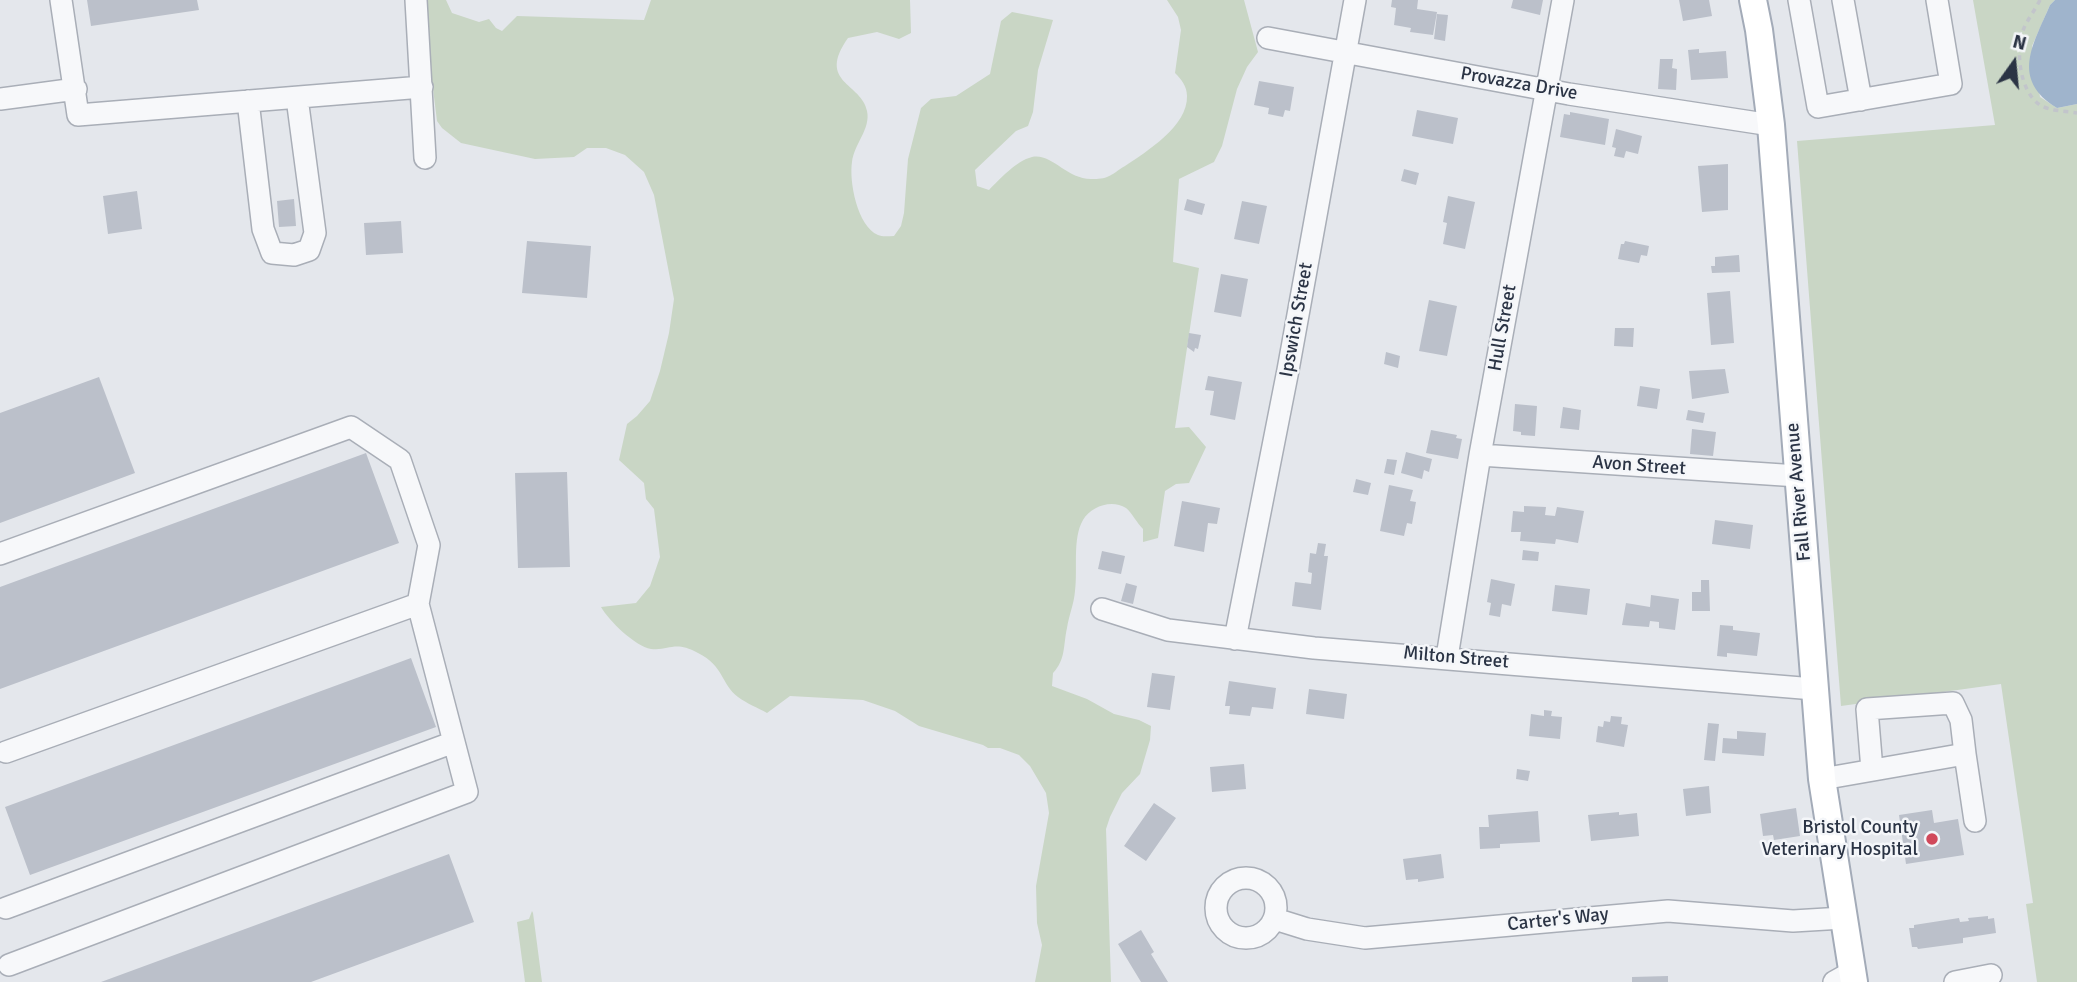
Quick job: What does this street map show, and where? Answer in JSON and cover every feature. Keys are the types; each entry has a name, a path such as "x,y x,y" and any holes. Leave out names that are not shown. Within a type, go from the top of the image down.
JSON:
{"main road":[{"name":"Fall River Avenue","path":"1753,0 1771,125 1822,779 1843,918 1847,978"}],"street":[{"path":"61,0 78,115 422,88"},
{"path":"416,0 425,158"},
{"name":"Ipswich Street","path":"1235,639 1288,370 1355,0"},
{"name":"Hull Street","path":"1447,657 1480,455 1563,0"},
{"path":"1799,0 1818,107 1951,84 1937,0"},
{"path":"1843,0 1861,100"},
{"name":"Provazza Drive","path":"1268,38 1569,94 1771,125"},
{"path":"0,99 76,89"},
{"path":"248,101 263,229 272,253 294,255 309,250 315,233 296,97"},
{"path":"0,554 351,427 400,460 429,545 418,604 467,792 7,971"},
{"name":"Avon Street","path":"1480,455 1797,476"},
{"path":"2,753 418,604"},
{"name":"Milton Street","path":"1102,609 1168,630 1314,648 1814,689"},
{"path":"1872,770 1867,709 1953,703 1961,720 1975,821"},
{"path":"2,903 454,742"},
{"path":"1822,779 1965,754"},
{"name":"Carter's Way","path":"1275,919 1307,929 1365,938 1668,911 1793,921 1843,918"},
{"path":"1955,982 1991,975"}],"path":[{"path":"2040,0 2024,27 2020,40 2024,80 2030,94 2040,105 2077,113"}],"green space":[{"path":"422,0 446,0 452,13 479,22 489,19 502,31 517,16 644,20 651,0 910,0 911,33 899,39 877,32 848,38 839,53 837,64 844,81 863,102 868,118 852,162 856,202 871,230 878,235 894,236 901,226 904,213 908,159 921,108 931,99 956,96 990,74 1001,21 1012,12 1053,20 1038,70 1033,112 1028,126 1016,131 975,170 977,186 989,190 1014,166 1032,157 1046,159 1082,178 1094,179 1109,176 1144,153 1164,137 1181,118 1187,96 1186,89 1175,73 1181,30 1178,17 1167,0 1244,0 1258,52 1247,67 1237,89 1222,146 1214,162 1179,179 1173,262 1199,268 1175,428 1189,427 1206,447 1189,483 1176,484 1165,491 1158,538 1143,542 1143,529 1128,510 1120,505 1102,505 1091,511 1083,520 1076,545 1074,600 1062,657 1053,673 1052,686 1087,699 1114,714 1151,726 1150,740 1140,774 1122,793 1106,829 1111,982 1035,982 1042,945 1037,923 1036,886 1049,813 1046,793 1030,766 1019,755 919,726 895,711 863,700 790,696 767,713 732,692 718,669 706,658 683,647 645,647 623,632 605,613 601,607 636,603 650,586 660,557 654,509 646,499 644,483 619,460 627,424 650,401 669,333 674,299 654,195 644,172 625,155 606,148 587,148 574,157 535,159 461,143 442,128 437,121"},
{"path":"1973,0 2055,0 2050,5 2032,46 2040,97 2057,108 2077,104 2077,982 2037,982 2026,904 2033,903 2001,684 1841,706 1797,141 1995,125"},
{"path":"532,911 542,982 525,982 517,922 529,919"}],"water":[{"path":"2055,0 2077,0 2077,104 2057,108 2043,97 2034,85 2030,73 2032,48 2050,5"}],"building":[{"path":"87,0 197,0 199,10 91,26"},
{"path":"1392,0 1418,0 1417,9 1437,12 1433,35 1410,32 1411,28 1394,25 1396,8 1391,7"},
{"path":"1513,0 1543,0 1540,15 1511,8"},
{"path":"1679,0 1709,0 1712,16 1683,21"},
{"path":"1437,14 1448,15 1445,41 1434,39"},
{"path":"1699,49 1699,53 1726,51 1728,78 1691,80 1688,50"},
{"path":"1660,59 1673,59 1672,68 1677,69 1676,90 1658,89"},
{"path":"1259,81 1294,87 1290,111 1285,110 1283,117 1268,114 1269,108 1254,105"},
{"path":"1417,110 1458,118 1453,144 1412,136"},
{"path":"1570,112 1609,119 1605,145 1560,137 1564,114 1570,115"},
{"path":"1616,129 1642,136 1638,154 1626,151 1624,158 1614,156 1616,148 1612,147"},
{"path":"1728,164 1728,210 1702,212 1698,166"},
{"path":"1404,169 1419,173 1416,185 1401,181"},
{"path":"137,191 142,229 108,234 103,196"},
{"path":"1448,196 1475,202 1465,249 1443,244 1447,223 1443,222"},
{"path":"294,199 296,226 279,227 277,201"},
{"path":"1187,199 1205,204 1202,215 1184,210"},
{"path":"1242,201 1267,206 1259,244 1234,239"},
{"path":"401,221 403,253 366,255 364,223"},
{"path":"527,241 591,246 587,298 522,293"},
{"path":"1625,241 1649,246 1647,256 1641,255 1639,263 1618,259 1621,244"},
{"path":"1739,255 1740,272 1712,273 1711,266 1715,266 1715,257"},
{"path":"1221,274 1248,279 1241,317 1214,312"},
{"path":"1730,291 1734,343 1711,345 1707,293"},
{"path":"1429,300 1457,306 1447,356 1419,351"},
{"path":"1615,328 1634,328 1633,347 1614,346"},
{"path":"1189,333 1201,335 1198,349 1195,348 1194,352 1187,347"},
{"path":"1386,352 1400,356 1398,368 1384,364"},
{"path":"1725,369 1729,393 1692,399 1689,371"},
{"path":"1208,376 1242,382 1235,420 1210,415 1214,391 1205,390"},
{"path":"99,377 135,473 0,523 0,413"},
{"path":"1640,386 1660,389 1657,409 1637,406"},
{"path":"1515,404 1537,406 1535,436 1521,435 1521,432 1513,431"},
{"path":"1563,407 1581,410 1579,430 1560,428"},
{"path":"1688,410 1705,413 1703,423 1686,420"},
{"path":"1692,429 1716,432 1713,456 1690,454"},
{"path":"1431,430 1457,435 1456,438 1462,439 1458,459 1426,453"},
{"path":"1406,452 1432,459 1429,472 1424,470 1422,479 1401,473"},
{"path":"366,453 399,543 0,689 0,587"},
{"path":"1387,459 1397,460 1394,475 1384,473"},
{"path":"567,472 570,567 518,568 515,473"},
{"path":"1356,479 1371,483 1368,495 1353,492"},
{"path":"1389,485 1413,490 1410,501 1416,502 1412,524 1407,523 1404,536 1380,531"},
{"path":"1182,501 1220,508 1217,524 1208,523 1204,552 1174,546"},
{"path":"1524,506 1546,507 1545,515 1555,516 1557,507 1584,511 1578,543 1556,539 1555,544 1520,541 1521,532 1511,532 1513,511 1524,512"},
{"path":"1715,520 1753,525 1750,549 1712,544"},
{"path":"1318,543 1326,544 1324,556 1328,556 1321,610 1292,606 1295,582 1311,584 1312,573 1308,572 1310,553 1316,554"},
{"path":"1523,550 1539,552 1538,561 1522,560"},
{"path":"1102,551 1125,556 1121,574 1098,569"},
{"path":"1491,579 1515,584 1511,606 1502,604 1500,617 1489,615 1491,603 1487,602"},
{"path":"1701,580 1709,580 1710,611 1692,611 1692,592 1701,592"},
{"path":"1126,583 1137,586 1133,604 1121,601"},
{"path":"1555,585 1590,589 1587,615 1552,611"},
{"path":"1651,595 1679,599 1675,630 1659,628 1659,622 1650,621 1649,627 1622,625 1626,603 1650,607"},
{"path":"1720,625 1733,626 1733,630 1760,633 1757,656 1727,653 1727,657 1717,656"},
{"path":"411,658 436,727 30,875 5,807"},
{"path":"1152,673 1175,676 1170,710 1147,707"},
{"path":"1229,681 1276,688 1273,709 1252,707 1250,716 1229,714 1230,706 1225,706"},
{"path":"1309,689 1347,694 1344,719 1306,714"},
{"path":"1544,710 1552,711 1551,716 1562,717 1560,739 1529,736 1531,714 1544,716"},
{"path":"1611,716 1622,717 1621,724 1628,725 1624,747 1596,742 1598,726 1603,727 1604,721 1610,722"},
{"path":"1708,723 1719,724 1715,761 1704,760"},
{"path":"1737,731 1766,733 1764,756 1722,753 1723,738 1737,739"},
{"path":"1244,764 1246,789 1212,792 1210,767"},
{"path":"1517,769 1530,771 1528,781 1516,779"},
{"path":"1709,786 1711,813 1686,816 1683,789"},
{"path":"1154,803 1176,818 1146,861 1124,846"},
{"path":"1796,808 1800,836 1774,840 1773,835 1763,836 1760,814"},
{"name":"Bristol County Veterinary Hospital","path":"1932,810 1934,823 1958,819 1964,855 1906,864 1899,815"},
{"path":"1538,811 1540,842 1500,844 1500,848 1480,849 1479,827 1489,827 1488,815"},
{"path":"1619,812 1619,815 1637,813 1639,836 1591,841 1588,815"},
{"path":"449,854 474,922 311,982 101,982"},
{"path":"1441,854 1444,878 1418,882 1418,879 1406,880 1403,859"},
{"path":"1988,916 1988,919 1994,918 1996,933 1963,938 1963,943 1918,949 1912,947 1909,928 1914,928 1914,925 1959,918 1960,922 1969,921 1968,918"},
{"path":"1141,930 1154,952 1151,954 1168,982 1141,982 1118,944"},
{"path":"1668,976 1668,982 1632,982 1632,977"}],"place":[{"name":"Bristol County Veterinary Hospital","path":"1932,839"}]}
